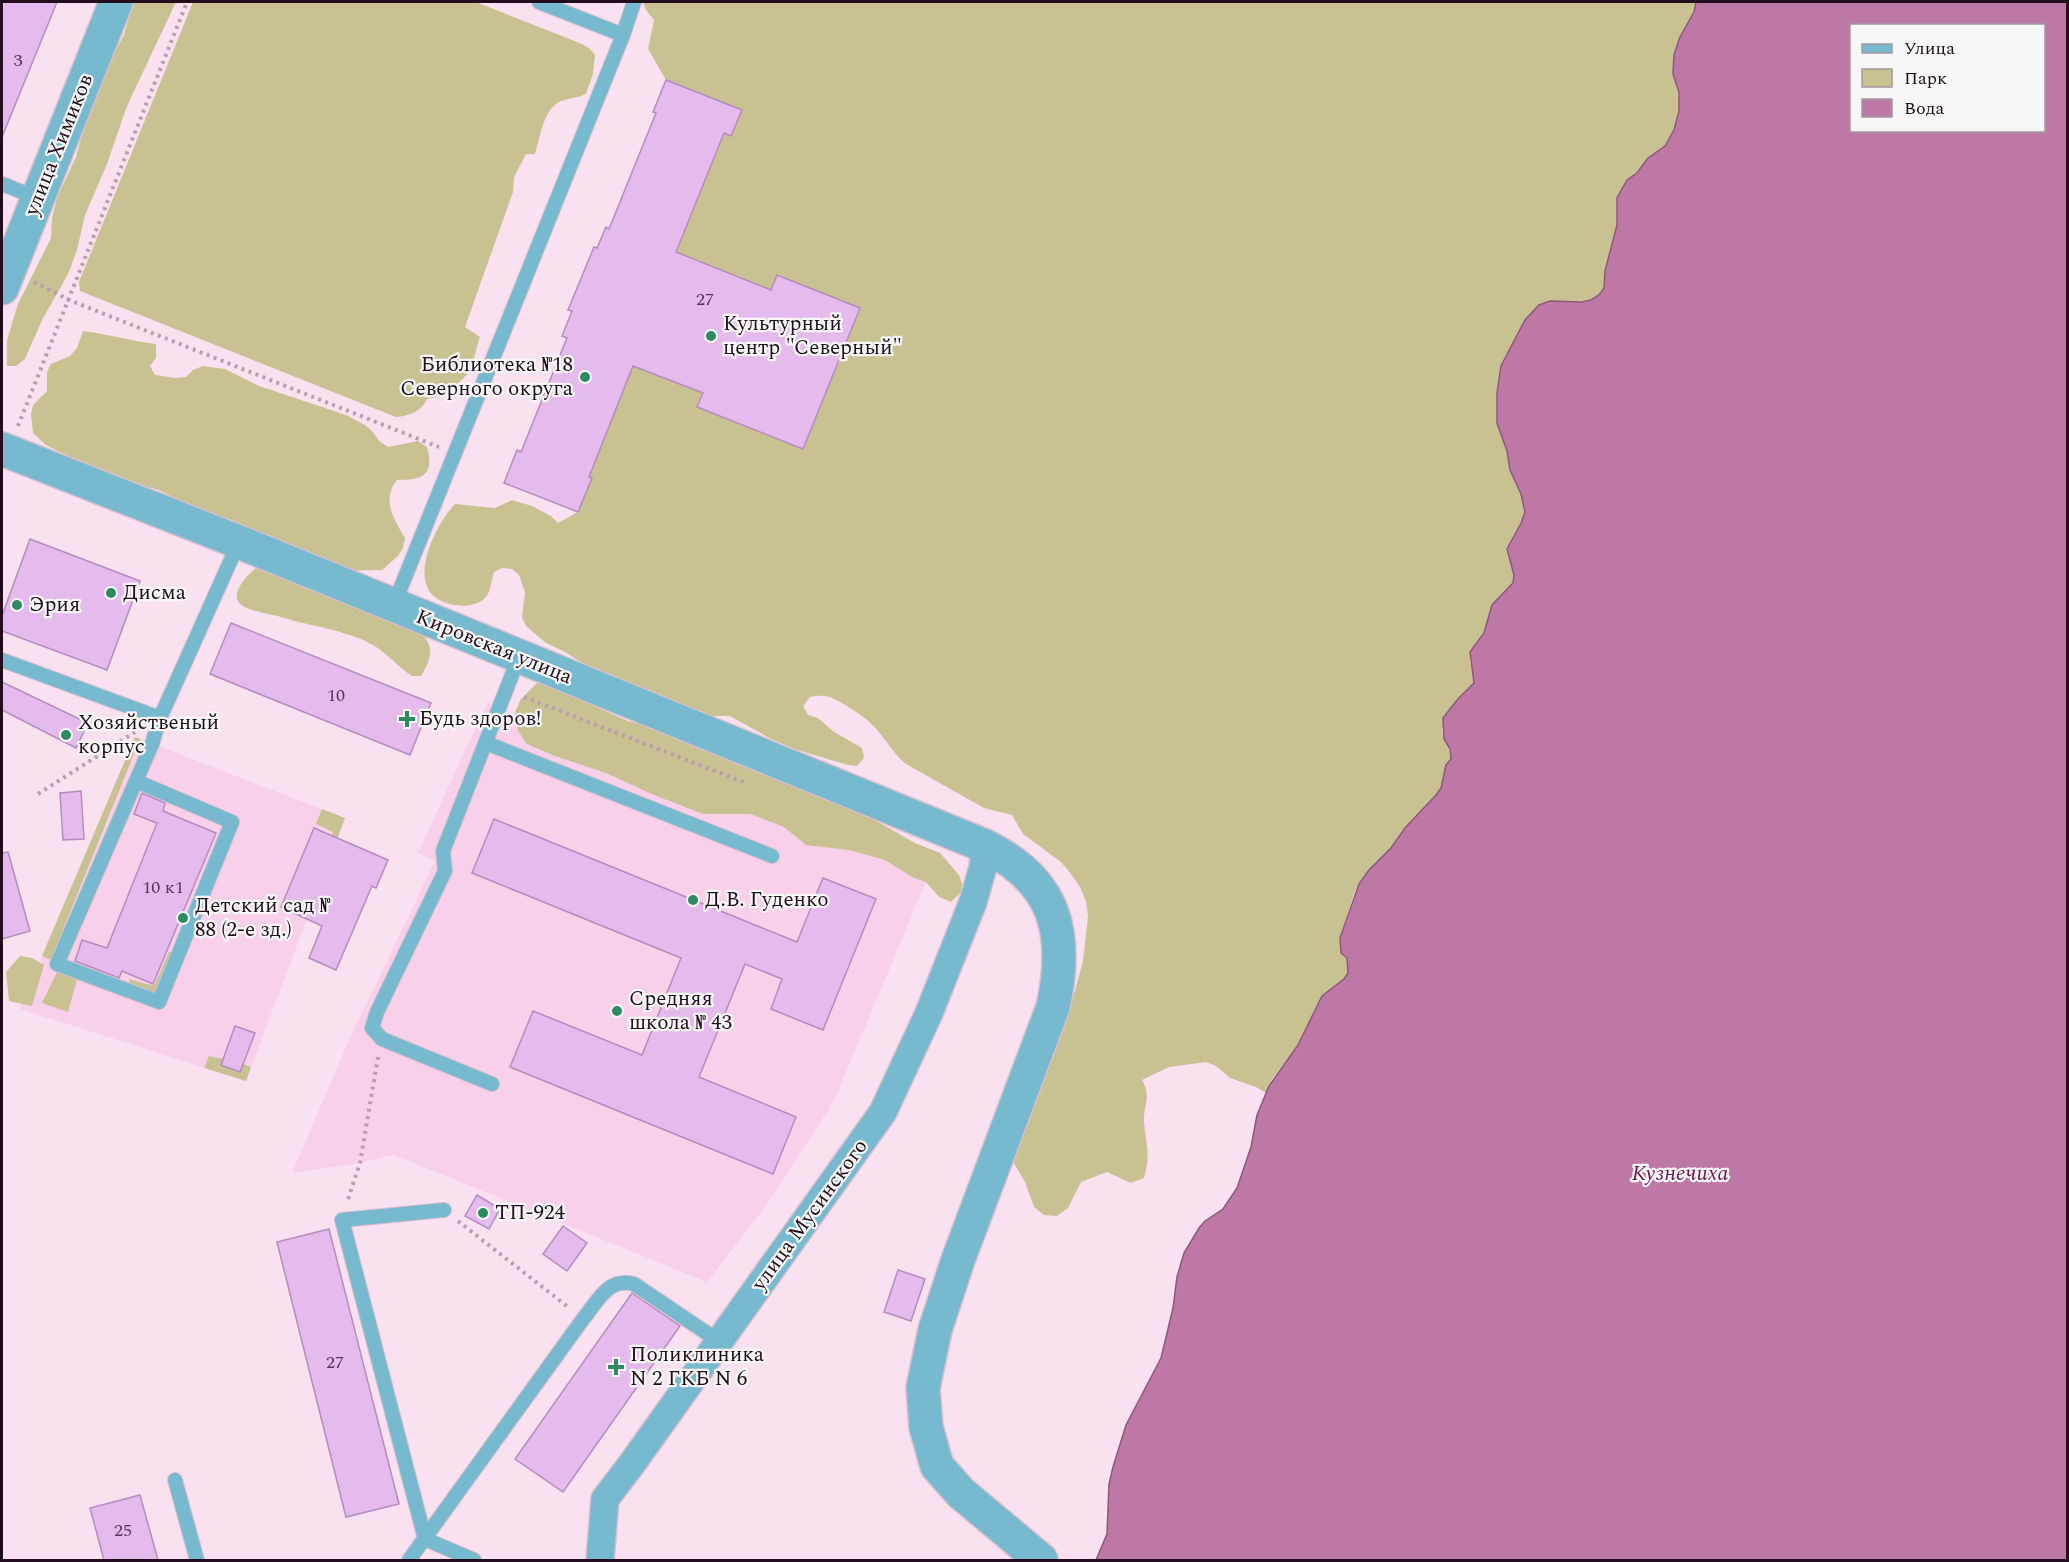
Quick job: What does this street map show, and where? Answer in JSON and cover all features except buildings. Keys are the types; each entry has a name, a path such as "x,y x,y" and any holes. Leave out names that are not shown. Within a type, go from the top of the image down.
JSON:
{"street":[{"name":"улица Химиков","path":"2,288 116,2"},
{"name":"Кировская улица","path":"5,450 985,846 1024,870 1043,894 1052,914 1060,945 1058,981 1053,1006 951,1280 935,1330 923,1388 926,1427 937,1466 961,1493 1039,1559"},
{"name":"улица Мусинского","path":"600,1560 605,1499 720,1342 883,1112 930,1013 973,902 983,867 985,846"}],"lane":[{"path":"539,2 623,35"},
{"path":"393,607 623,35 634,2"},
{"path":"2,184 38,198"},
{"path":"136,781 232,822 159,1002 57,964 136,781 159,721 239,543"},
{"path":"492,1084 382,1039 372,1028 376,1012 445,871 443,851 519,657"},
{"path":"2,660 159,721"},
{"path":"486,743 772,856"},
{"path":"424,1539 342,1220 444,1210"},
{"path":"409,1560 583,1319 610,1286 622,1281 634,1284 720,1342"},
{"path":"176,1480 197,1560"},
{"path":"424,1539 474,1560"}],"path":[{"path":"5,450 69,300 187,2"},
{"path":"69,300 456,454"},
{"path":"507,690 752,786"},
{"path":"38,794 138,730 159,721"},
{"path":"342,1220 360,1163 382,1039"},
{"path":"444,1210 583,1319"}],"shaded area":[{"name":"Средняя школа № 43","path":"487,703 928,877 834,1101 766,1206 707,1282 394,1155 360,1163 292,1173 349,1040 435,861 418,853"},
{"name":"Детский сад № 88 (2-е зд.)","path":"135,737 345,818 246,1081 20,1009"}],"green space":[{"path":"133,2 176,2 127,106 107,164 85,215 77,250 68,274 42,320 25,359 16,366 7,366 7,340 18,304 51,238 52,218 57,198 76,157 88,113 105,69 124,35"},
{"path":"193,2 476,2 582,44 595,55 593,74 586,94 559,102 554,106 543,125 535,154 526,154 514,177 513,192 465,327 480,337 469,370 454,387 427,399 415,412 396,417 80,291 79,282"},
{"path":"643,2 1696,2 1694,12 1680,37 1674,55 1673,74 1679,92 1679,111 1674,130 1665,147 1648,158 1637,173 1627,180 1617,198 1617,225 1605,271 1604,288 1591,300 1539,305 1525,320 1501,366 1497,393 1497,423 1525,512 1509,557 1514,575 1513,583 1492,605 1484,633 1476,644 1470,660 1474,683 1442,729 1451,759 1446,765 1441,788 1405,828 1391,848 1369,870 1355,891 1340,938 1349,965 1348,973 1344,979 1322,996 1298,1045 1272,1079 1266,1093 1230,1078 1216,1066 1206,1062 1169,1067 1142,1080 1147,1096 1144,1122 1148,1155 1144,1178 1131,1183 1107,1172 1081,1182 1068,1208 1057,1216 1044,1215 1034,1207 1025,1182 1012,1160 1075,991 1083,961 1088,916 1086,901 1080,887 1061,862 1023,834 1012,815 984,808 906,764 871,723 832,698 810,697 803,706 808,715 818,718 834,732 862,748 864,758 857,766 797,750 771,739 730,716 711,716 613,679 546,643 526,626 522,618 525,592 519,575 512,569 502,568 494,572 488,594 483,600 467,606 448,604 428,589 425,579 427,556 436,532 455,504 495,508 512,500 532,506 551,516 558,523 578,512 592,478 589,477 633,366 703,393 698,407 803,449 860,309 777,275 771,290 676,252 724,133 731,136 742,110 666,80 648,49 654,20"},
{"path":"83,331 156,344 156,358 150,366 155,375 186,377 193,370 203,366 225,369 259,386 346,415 365,425 379,441 388,447 418,441 427,447 428,470 420,477 397,480 392,487 390,502 393,517 405,538 398,556 382,570 335,571 202,512 159,490 106,476 46,445 33,433 31,414 33,405 47,391 47,372 51,364 70,356 77,348"},
{"path":"261,565 417,629 427,641 430,651 428,663 421,676 412,676 378,648 362,640 245,607 238,601 238,591 248,575"},
{"path":"537,683 866,815 915,843 940,853 959,875 962,883 961,892 951,902 939,897 926,882 914,878 885,860 849,850 806,845 784,827 750,814 703,814 606,773 527,744 518,731 515,712 521,699"},
{"path":"135,737 140,739 62,932 65,935 54,961 42,956"},
{"path":"322,809 345,818 322,880 319,865 333,832 316,824"},
{"path":"169,952 174,954 159,994 131,987 129,979 154,986"},
{"path":"20,956 32,958 44,965 32,1006 9,1001 6,972"},
{"path":"57,972 77,979 68,1012 42,1003"},
{"path":"209,1056 223,1059 221,1065 240,1072 243,1064 251,1067 246,1081 204,1068"}],"water":[{"name":"Кузнечиха","path":"1696,2 2067,2 2067,1560 1096,1560 1107,1534 1109,1484 1113,1467 1126,1425 1161,1358 1184,1253 1199,1228 1223,1209 1237,1188 1251,1147 1257,1115 1269,1086 1298,1045 1322,996 1344,979 1348,973 1347,958 1341,953 1340,938 1359,884 1441,788 1446,765 1451,759 1450,749 1444,739 1443,718 1474,683 1470,652 1484,633 1492,605 1513,583 1514,575 1507,549 1525,512 1497,423 1497,393 1501,366 1525,320 1539,305 1550,301 1591,300 1604,288 1605,271 1617,225 1617,198 1627,180 1637,173 1648,158 1665,146 1674,130 1679,111 1679,92 1673,74 1674,55 1680,37 1694,12"}],"place":[{"name":"Культурный центр \"Северный\"","path":"711,336"},
{"name":"Библиотека №18 Северного округа","path":"585,377"},
{"name":"Дисма","path":"111,593"},
{"name":"Эрия","path":"17,605"},
{"name":"Будь здоров!","path":"407,719"},
{"name":"Хозяйственый корпус","path":"66,735"},
{"name":"Д.В. Гуденко","path":"693,900"},
{"name":"Детский сад № 88 (2-е зд.)","path":"183,918"},
{"name":"Средняя школа № 43","path":"617,1011"},
{"name":"ТП-924","path":"483,1213"},
{"name":"Поликлиника N 2 ГКБ N 6","path":"616,1367"}]}
